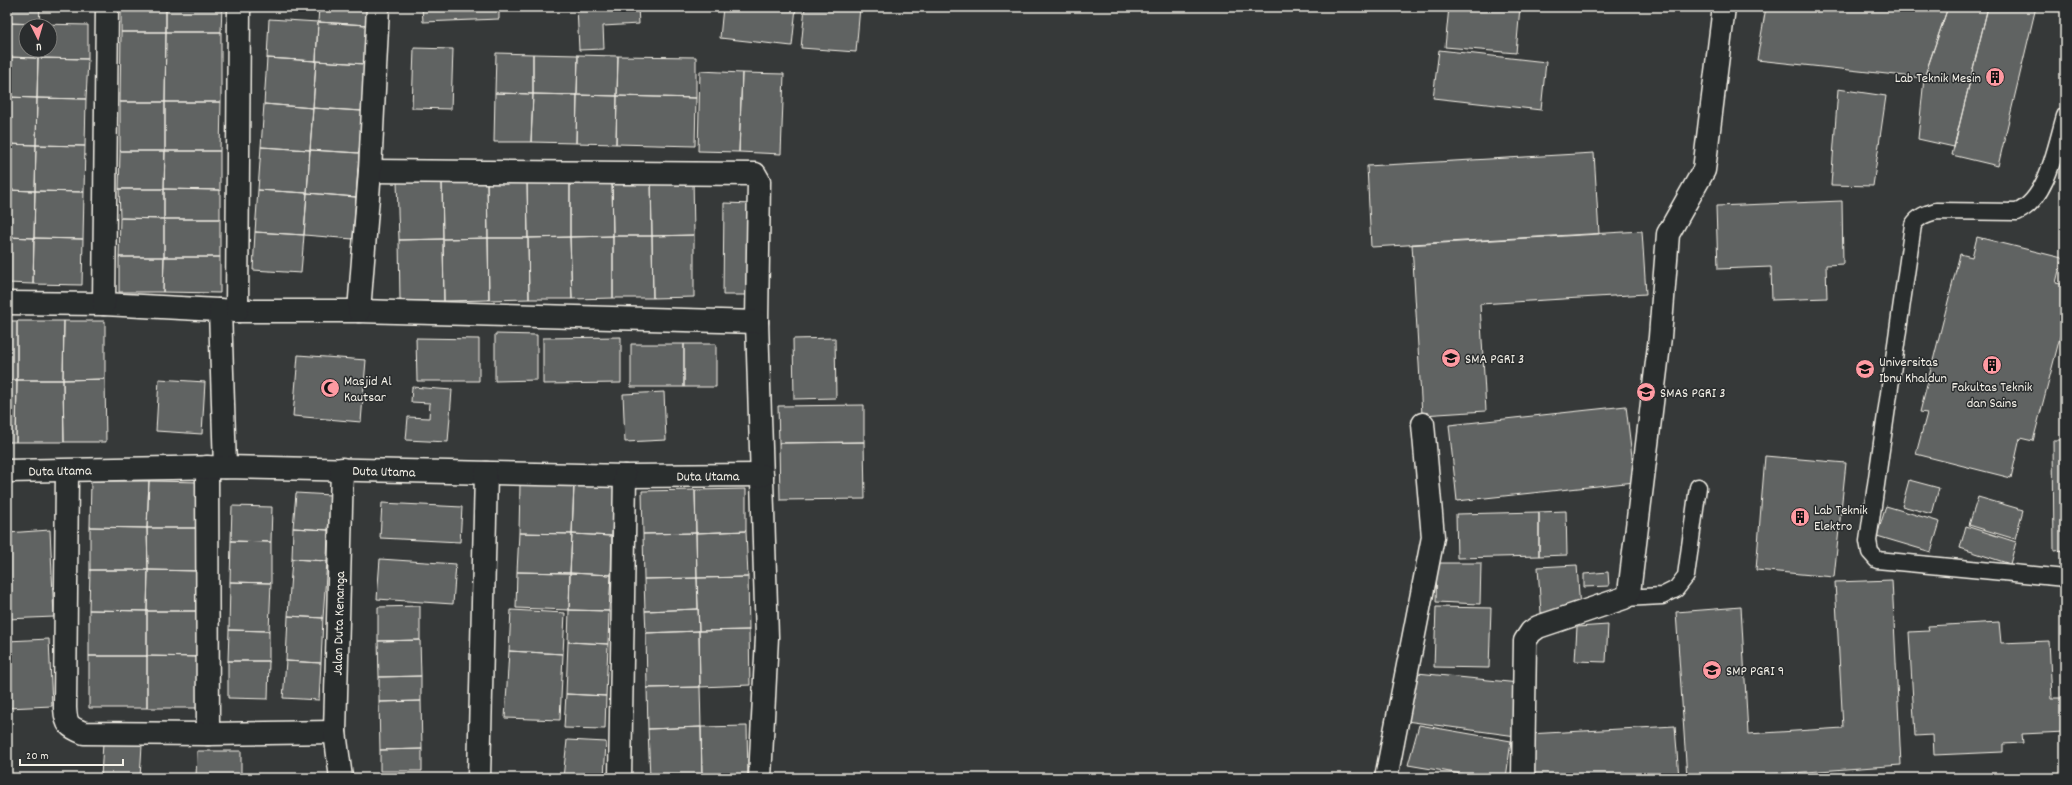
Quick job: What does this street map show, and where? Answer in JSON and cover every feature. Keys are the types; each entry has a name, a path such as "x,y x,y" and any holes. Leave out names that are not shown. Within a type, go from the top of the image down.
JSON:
{"street":[{"path":"104,304 107,7"},
{"path":"208,734 216,467 229,311 239,7"},
{"path":"359,311 370,171 378,7"},
{"path":"1523,778 1525,641 1528,636 1538,627 1624,598 1629,594 1659,344 1668,234 1704,170 1724,7"},
{"path":"370,171 755,174 759,181 757,322 767,637 760,778"},
{"path":"7,303 104,304 229,311 359,311 757,322"},
{"path":"1386,778 1433,537 1424,424"},
{"name":"Duta Utama","path":"7,471 216,467 342,468 625,476 762,475"},
{"name":"Jalan Duta Kenanga","path":"341,778 335,732 342,468"},
{"path":"67,471 66,719 70,728 84,733 208,734 335,732"},
{"path":"479,778 486,472"},
{"path":"620,778 625,476"}],"lane":[{"path":"2065,116 2044,182 2038,194 2026,208 2017,212 1936,211 1924,214 1917,219 1913,225 1868,540 1870,552 1877,560 2065,578"},
{"path":"1624,598 1662,596 1676,589 1686,576 1698,487"}],"building":[{"path":"7,7 40,7 39,18 18,18 18,23 7,23"},
{"path":"121,7 166,7 166,32 121,32"},
{"path":"166,7 222,7 221,32 166,32"},
{"path":"319,7 369,7 367,25 318,22"},
{"path":"422,7 499,7 499,19 423,22"},
{"path":"577,7 638,7 639,24 603,26 604,49 579,50"},
{"path":"723,7 796,7 792,46 720,38"},
{"path":"805,7 860,7 856,52 801,48"},
{"path":"1449,7 1520,7 1516,53 1445,47"},
{"path":"1766,7 1948,7 1924,78 1757,60"},
{"path":"1948,7 1988,7 1954,147 1918,139 1924,78"},
{"name":"Lab Teknik Mesin","path":"1988,7 2036,7 1998,166 1952,155"},
{"path":"269,19 318,22 316,61 267,58"},
{"path":"318,22 367,25 365,64 316,61"},
{"path":"7,23 18,23 18,57 7,57"},
{"path":"58,24 88,25 88,59 38,58 58,58"},
{"path":"121,32 166,32 165,102 120,102"},
{"path":"166,32 221,32 221,102 165,102"},
{"path":"414,48 453,49 451,109 412,108"},
{"path":"1439,50 1546,62 1541,110 1433,98"},
{"path":"496,53 533,54 533,94 495,93"},
{"path":"533,54 578,55 577,95 533,94"},
{"path":"578,55 618,56 617,96 577,95"},
{"path":"618,56 696,57 696,98 617,96"},
{"path":"7,57 38,58 37,98 7,97"},
{"path":"38,58 88,59 86,99 37,98"},
{"path":"267,58 316,61 313,108 264,104"},
{"path":"316,61 365,64 362,111 313,108"},
{"path":"700,71 742,73 739,152 698,151"},
{"path":"742,73 784,74 781,154 739,152"},
{"path":"1838,89 1886,96 1873,186 1831,185"},
{"path":"495,93 533,94 531,142 494,142"},
{"path":"533,94 577,95 576,143 531,142"},
{"path":"577,95 617,96 616,144 576,143"},
{"path":"617,96 696,98 695,146 616,144"},
{"path":"7,97 37,98 36,145 7,144"},
{"path":"37,98 86,99 85,146 36,145"},
{"path":"120,102 165,102 165,151 120,151"},
{"path":"165,102 221,102 220,151 165,151"},
{"path":"264,104 313,108 310,150 261,147"},
{"path":"313,108 362,111 359,153 310,150"},
{"path":"7,144 36,145 35,191 7,190"},
{"path":"36,145 85,146 84,192 35,191"},
{"path":"261,147 310,150 307,193 258,190"},
{"path":"310,150 359,153 356,197 307,193"},
{"path":"120,151 165,151 164,189 119,189"},
{"path":"165,151 220,151 220,190 164,189"},
{"path":"1594,153 1599,234 1371,247 1367,166"},
{"path":"693,177 694,235 652,236 651,178"},
{"path":"651,178 652,236 613,236 612,179"},
{"path":"612,179 613,236 570,237 570,180"},
{"path":"527,180 570,180 570,237 528,238"},
{"path":"527,180 528,238 488,238 487,181"},
{"path":"487,181 488,238 443,239 442,182"},
{"path":"397,182 442,182 443,239 399,240"},
{"path":"119,189 164,189 164,219 120,218"},
{"path":"164,189 220,190 220,219 164,219"},
{"path":"7,190 35,191 34,238 7,237"},
{"path":"258,190 307,193 304,235 255,232"},
{"path":"35,191 84,192 83,239 34,238"},
{"path":"307,193 356,197 353,239 304,235"},
{"path":"1842,201 1843,264 1826,265 1827,298 1772,300 1771,267 1718,269 1716,206"},
{"path":"724,203 753,204 753,295 723,295"},
{"path":"120,218 164,219 164,257 119,257"},
{"path":"164,219 220,219 220,257 164,257"},
{"name":"SMA PGRI 3","path":"1642,231 1646,294 1480,304 1486,411 1422,415 1412,244"},
{"path":"255,232 304,235 301,273 253,270"},
{"path":"694,235 694,297 653,298 652,236"},
{"path":"613,236 613,298 572,299 570,237"},
{"path":"613,236 652,236 653,298 613,298"},
{"path":"7,237 34,238 33,284 7,283"},
{"path":"570,237 572,299 529,299 528,238"},
{"name":"Fakultas Teknik dan Sains","path":"1977,237 2062,258 2056,283 2065,285 2065,318 2033,441 2020,438 2011,478 1916,454 1927,413 1920,412 1960,254 1972,257"},
{"path":"34,238 83,239 82,285 33,284"},
{"path":"488,238 489,300 444,301 443,239"},
{"path":"488,238 528,238 529,299 489,300"},
{"path":"443,239 444,301 400,301 399,240"},
{"path":"119,257 164,257 163,292 119,292"},
{"path":"164,257 220,257 220,293 163,292"},
{"path":"7,321 17,321 17,380 7,380"},
{"path":"17,321 64,321 63,380 17,380"},
{"path":"64,321 105,321 105,379 63,380"},
{"path":"495,334 537,335 537,380 495,381"},
{"path":"621,337 621,383 543,384 543,338"},
{"path":"416,338 479,339 479,381 417,381"},
{"path":"835,338 836,398 794,399 793,339"},
{"path":"631,344 684,344 684,387 631,387"},
{"path":"684,344 716,344 716,387 684,387"},
{"name":"Masjid Al Kautsar","path":"298,355 366,360 361,422 293,416"},
{"path":"105,379 106,442 64,442 63,380"},
{"path":"159,379 205,382 202,434 156,431"},
{"path":"7,380 17,380 16,442 7,442"},
{"path":"17,380 63,380 64,442 16,442"},
{"path":"412,387 452,390 448,442 406,440 408,417 429,418 430,403 411,402"},
{"path":"664,392 666,440 625,442 623,394"},
{"path":"864,405 864,442 779,443 778,406"},
{"path":"1626,406 1635,482 1457,501 1449,425"},
{"path":"2053,440 2065,440 2065,550 2054,551"},
{"path":"864,442 865,499 780,500 779,443"},
{"name":"Lab Teknik Elektro","path":"1765,456 1846,463 1834,577 1756,570"},
{"path":"1909,480 1939,488 1932,514 1902,506"},
{"path":"91,481 149,481 147,528 90,527"},
{"path":"149,481 202,482 201,528 147,528"},
{"path":"520,484 574,485 572,534 519,533"},
{"path":"574,485 614,487 612,536 572,534"},
{"path":"746,489 746,531 696,533 695,490"},
{"path":"695,490 696,533 643,534 642,491"},
{"path":"296,493 331,495 328,530 293,528"},
{"path":"1978,497 2023,510 2015,539 1969,525"},
{"path":"382,503 462,507 460,542 380,538"},
{"path":"232,506 272,507 271,542 231,541"},
{"path":"1886,506 1940,522 1931,552 1877,536"},
{"path":"1566,511 1567,555 1539,556 1539,512"},
{"path":"1539,512 1539,556 1457,558 1456,514"},
{"path":"1966,526 2016,542 2010,564 1960,548"},
{"path":"90,527 147,528 148,570 90,570"},
{"path":"147,528 201,528 201,571 148,570"},
{"path":"293,528 328,530 327,561 292,559"},
{"path":"50,530 54,617 7,619 7,533"},
{"path":"746,531 748,577 697,578 696,533"},
{"path":"519,533 572,534 570,573 517,572"},
{"path":"696,533 697,578 644,579 643,534"},
{"path":"572,534 612,536 611,575 570,573"},
{"path":"231,541 271,542 271,583 230,582"},
{"path":"292,559 327,561 323,618 288,616"},
{"path":"380,559 456,564 453,604 377,599"},
{"path":"1437,563 1481,563 1480,604 1436,602"},
{"path":"1577,565 1580,610 1541,613 1538,567"},
{"path":"90,570 148,570 147,611 89,610"},
{"path":"148,570 201,571 201,611 147,611"},
{"path":"517,572 570,573 569,610 516,608"},
{"path":"1608,572 1609,586 1584,587 1584,574"},
{"path":"570,573 611,575 609,611 569,610"},
{"path":"748,577 749,630 699,631 697,578"},
{"path":"697,578 698,609 645,611 644,579"},
{"name":"SMP PGRI 9","path":"1892,580 1901,765 1724,778 1687,778 1676,612 1741,607 1748,734 1843,728 1835,582"},
{"path":"230,582 271,583 269,631 229,630"},
{"path":"420,606 420,640 378,641 378,607"},
{"path":"1436,607 1491,608 1489,668 1434,667"},
{"path":"698,609 699,631 646,633 645,611"},
{"path":"89,610 147,611 147,656 89,656"},
{"path":"511,610 565,613 563,654 509,651"},
{"path":"569,610 609,611 608,644 568,642"},
{"path":"147,611 201,611 201,657 147,656"},
{"path":"288,616 323,618 321,663 286,661"},
{"path":"1999,622 2001,643 2049,641 2052,698 2065,698 2065,732 2022,734 2023,743 2003,744 2003,752 1934,755 1933,735 1915,736 1909,632 1929,631 1928,626"},
{"path":"1608,625 1606,662 1575,661 1577,627"},
{"path":"229,630 269,631 269,661 228,661"},
{"path":"749,630 750,685 700,687 699,631"},
{"path":"699,631 700,687 647,688 646,633"},
{"path":"49,639 52,706 7,708 7,641"},
{"path":"420,640 421,676 379,677 378,641"},
{"path":"568,642 608,644 606,696 566,694"},
{"path":"509,651 563,654 560,720 505,718"},
{"path":"89,656 147,656 147,708 89,708"},
{"path":"147,656 201,657 200,708 147,708"},
{"path":"228,661 269,661 268,699 228,698"},
{"path":"286,661 321,663 319,700 283,698"},
{"path":"1407,672 1519,683 1516,736 1406,721"},
{"path":"421,676 421,701 379,702 379,677"},
{"path":"700,687 701,727 648,729 647,688"},
{"path":"566,694 606,696 605,729 564,728"},
{"path":"421,701 422,749 380,750 379,702"},
{"path":"1419,725 1511,741 1506,778 1486,778 1408,765"},
{"path":"747,726 748,778 702,778 701,727"},
{"path":"1675,726 1679,778 1532,778 1528,734"},
{"path":"701,727 702,778 650,778 648,729"},
{"path":"567,740 606,742 604,778 563,778"},
{"path":"103,742 142,745 140,778 101,778"},
{"path":"422,749 422,771 380,771 380,750"},
{"path":"197,751 241,751 241,778 196,778"}],"place":[{"name":"Lab Teknik Mesin","path":"1995,77"},
{"name":"SMA PGRI 3","path":"1451,358"},
{"name":"Fakultas Teknik dan Sains","path":"1992,365"},
{"name":"Universitas Ibnu Khaldun","path":"1865,369"},
{"name":"Masjid Al Kautsar","path":"330,388"},
{"name":"SMAS PGRI 3","path":"1646,392"},
{"name":"Lab Teknik Elektro","path":"1800,517"},
{"name":"SMP PGRI 9","path":"1712,670"}]}
